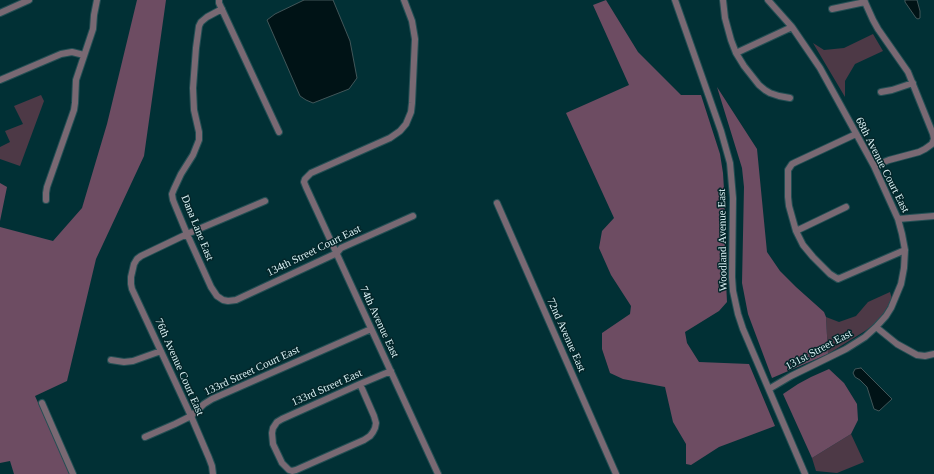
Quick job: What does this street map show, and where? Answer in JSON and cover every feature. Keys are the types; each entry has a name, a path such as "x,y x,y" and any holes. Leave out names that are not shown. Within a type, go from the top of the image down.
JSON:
{"street":[{"path":"0,13 29,0"},
{"path":"46,200 47,187 74,110 76,80 93,29 97,0"},
{"path":"219,0 279,132"},
{"name":"74th Avenue East","path":"404,0 412,21 415,39 412,103 409,117 403,127 390,138 311,173 305,179 305,184 438,474"},
{"name":"Woodland Avenue East","path":"674,0 720,130 730,163 733,198 732,264 734,297 738,314 743,329 806,474"},
{"path":"723,0 728,30 736,53 744,66 759,85 770,93 790,98"},
{"name":"68th Avenue Court East","path":"768,0 792,27 820,68 874,166 898,219 905,250 901,284 891,308 876,327"},
{"path":"832,9 864,1 878,29 905,66 933,134 933,142 925,149 874,166"},
{"name":"Dana Lane East","path":"222,9 207,17 199,26 193,88 194,110 199,132 199,140 193,155 181,174 172,194 187,234 211,287 217,296 223,300"},
{"path":"736,53 792,27"},
{"path":"0,80 61,54 72,52 84,54"},
{"path":"881,92 913,83"},
{"path":"856,134 792,164 788,170 788,197 790,212 796,231 803,245 821,266 836,279 842,278 905,250"},
{"path":"187,234 265,201"},
{"name":"72nd Avenue East","path":"497,203 616,474"},
{"path":"796,231 846,207"},
{"name":"134th Street Court East","path":"223,300 236,300 337,253 341,248 413,216"},
{"path":"898,219 934,216"},
{"name":"76th Avenue Court East","path":"187,234 137,259 134,264 131,281 132,289 209,458 213,474"},
{"path":"876,327 897,344 917,355 925,356 934,354"},
{"name":"131st Street East","path":"769,389 805,368 865,337 876,327"},
{"name":"133rd Street Court East","path":"145,437 191,416 212,399 371,329"},
{"path":"111,360 124,362 133,361 161,351"},
{"name":"133rd Street East","path":"360,384 376,423 370,436 292,471 289,470 282,463 273,444 273,428 277,422 360,384 391,371"},
{"path":"42,403 73,474"}],"shaded area":[{"path":"137,0 166,0 144,156 96,259 67,381 35,396 70,474 14,474 10,461 0,463 0,227 53,241 82,208 107,124"},
{"path":"304,0 333,0 350,41 357,78 349,89 313,103 300,96 267,20 275,14"},
{"path":"606,0 638,52 681,95 701,95 720,154 723,173 727,302 719,311 685,332 687,343 699,362 749,364 775,426 719,447 691,465 686,464 686,444 673,422 665,387 623,379 610,373 602,349 602,333 630,314 631,306 611,275 599,248 602,231 614,218 566,113 629,85 593,5"},
{"path":"905,0 917,0 920,18 916,18"},
{"path":"873,34 883,51 855,64 845,81 845,97 813,43 824,50 844,48"},
{"path":"717,87 757,149 767,252 780,271 824,312 826,317 828,354 772,378 748,314 742,283 744,187 742,168"},
{"path":"41,95 44,101 20,166 0,159 0,147 10,142 5,131 23,124 14,106"},
{"path":"0,183 7,187 0,221"},
{"path":"890,292 892,299 880,320 828,354 826,317 839,322 856,316 868,302"},
{"path":"861,368 892,399 879,411 874,409 867,387 855,377 853,373 855,369"},
{"path":"829,369 844,383 857,404 858,420 851,434 812,458 783,394 798,384"},
{"path":"851,434 864,462 837,473 816,471 812,458"}]}
